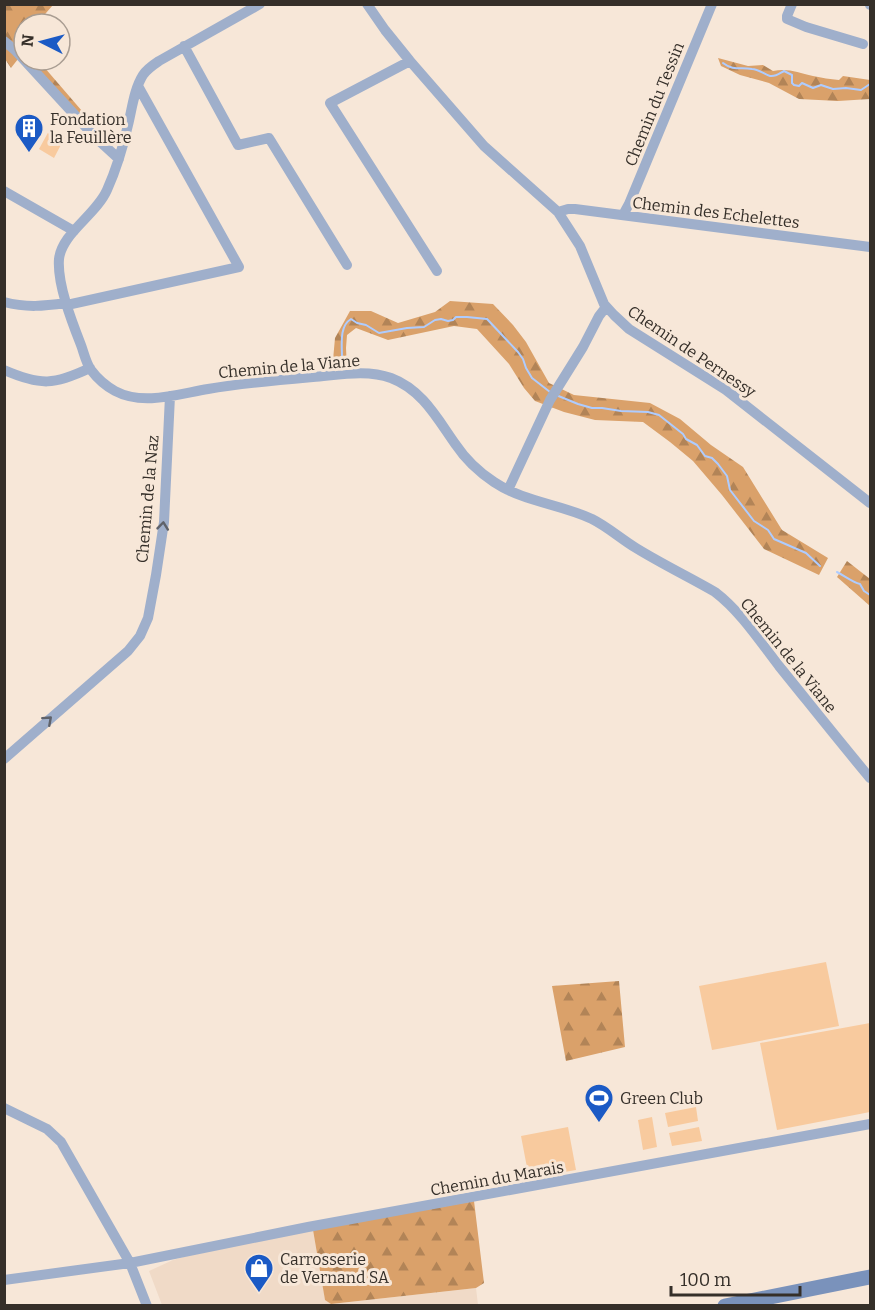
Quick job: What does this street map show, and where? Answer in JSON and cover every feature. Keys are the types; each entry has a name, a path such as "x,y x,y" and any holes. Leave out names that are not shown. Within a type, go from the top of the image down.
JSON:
{"main road":[{"path":"725,1305 870,1277"}],"street":[{"name":"Chemin de la Viane","path":"260,4 184,46 144,73 138,86 123,147 106,194 74,231 62,249 59,260 67,304 90,368 108,386 121,394 151,398 227,385 330,375 365,373 390,377 426,402 466,459 493,482 530,499 590,519 724,598 870,778"},
{"name":"Chemin de Pernessy","path":"367,4 410,61 484,146 558,212 580,246 606,307 628,329 726,390 870,503"},
{"name":"Chemin du Tessin","path":"623,215 712,4"},
{"path":"792,4 787,16 790,21 863,44"},
{"path":"4,41 16,51 95,137 119,159"},
{"path":"184,46 238,145 269,138 347,265"},
{"path":"410,61 330,103 437,271"},
{"path":"4,302 25,307 67,304 239,267 138,86"},
{"path":"4,191 74,231"},
{"name":"Chemin des Echelettes","path":"558,212 575,209 870,248"},
{"path":"508,490 550,400 606,307"},
{"path":"4,370 26,378 54,382 90,368"},
{"name":"Chemin de la Naz","path":"4,759 128,651 140,636 148,618 164,522 170,396"},
{"path":"4,1108 47,1129 61,1142 130,1263 147,1305"},
{"name":"Chemin du Marais","path":"4,1280 130,1263 308,1227 870,1124"}],"shaded area":[{"path":"50,129 65,137 54,158 39,149"},
{"path":"826,962 839,1026 712,1050 699,986"},
{"path":"870,1023 870,1112 777,1130 760,1043"},
{"path":"696,1107 698,1121 668,1127 665,1113"},
{"path":"652,1117 657,1147 643,1150 638,1120"},
{"path":"568,1127 576,1170 529,1178 521,1136"},
{"path":"699,1127 702,1141 672,1146 669,1133"},
{"path":"313,1230 325,1299 331,1304 476,1288 478,1305 162,1305 149,1271 173,1260 209,1250"}],"green space":[{"path":"4,5 53,5 47,12 12,12 11,68 5,59"},
{"path":"718,58 748,66 763,65 773,71 789,70 839,80 843,76 870,80 870,99 838,101 799,99 769,83 740,75 721,66"},
{"path":"30,72 48,72 82,111 73,118"},
{"path":"450,301 493,304 526,342 549,383 574,395 650,403 680,419 711,445 743,467 782,530 828,558 819,575 764,549 693,461 643,422 595,420 535,401 509,364 477,329 454,326 388,340 356,328 347,335 347,369 332,371 335,338 350,311 371,311 398,323 435,312"},
{"path":"847,561 870,579 870,606 837,577"},
{"path":"619,981 625,1047 566,1061 552,986"},
{"path":"474,1201 484,1283 476,1288 331,1304 325,1300 313,1230"}],"waterway":[{"path":"723,63 734,68 756,70 770,76 784,71 792,75 792,83 799,86 802,83 813,88 821,85 833,89 861,90 870,84"},
{"path":"342,357 343,331 351,319 379,333 424,327 435,320 448,321 456,317 487,319 518,352 532,378 550,392"},
{"path":"556,395 592,408 648,412 659,415 686,439 697,445 705,456 712,458 718,464 727,476 730,490 754,521 768,530 774,539 806,553 820,566"},
{"path":"837,572 860,584 870,595"}],"place":[{"name":"Fondation la Feuillère","path":"29,154"},
{"name":"Green Club","path":"599,1124"},
{"name":"Carrosserie de Vernand SA","path":"259,1294"}]}
